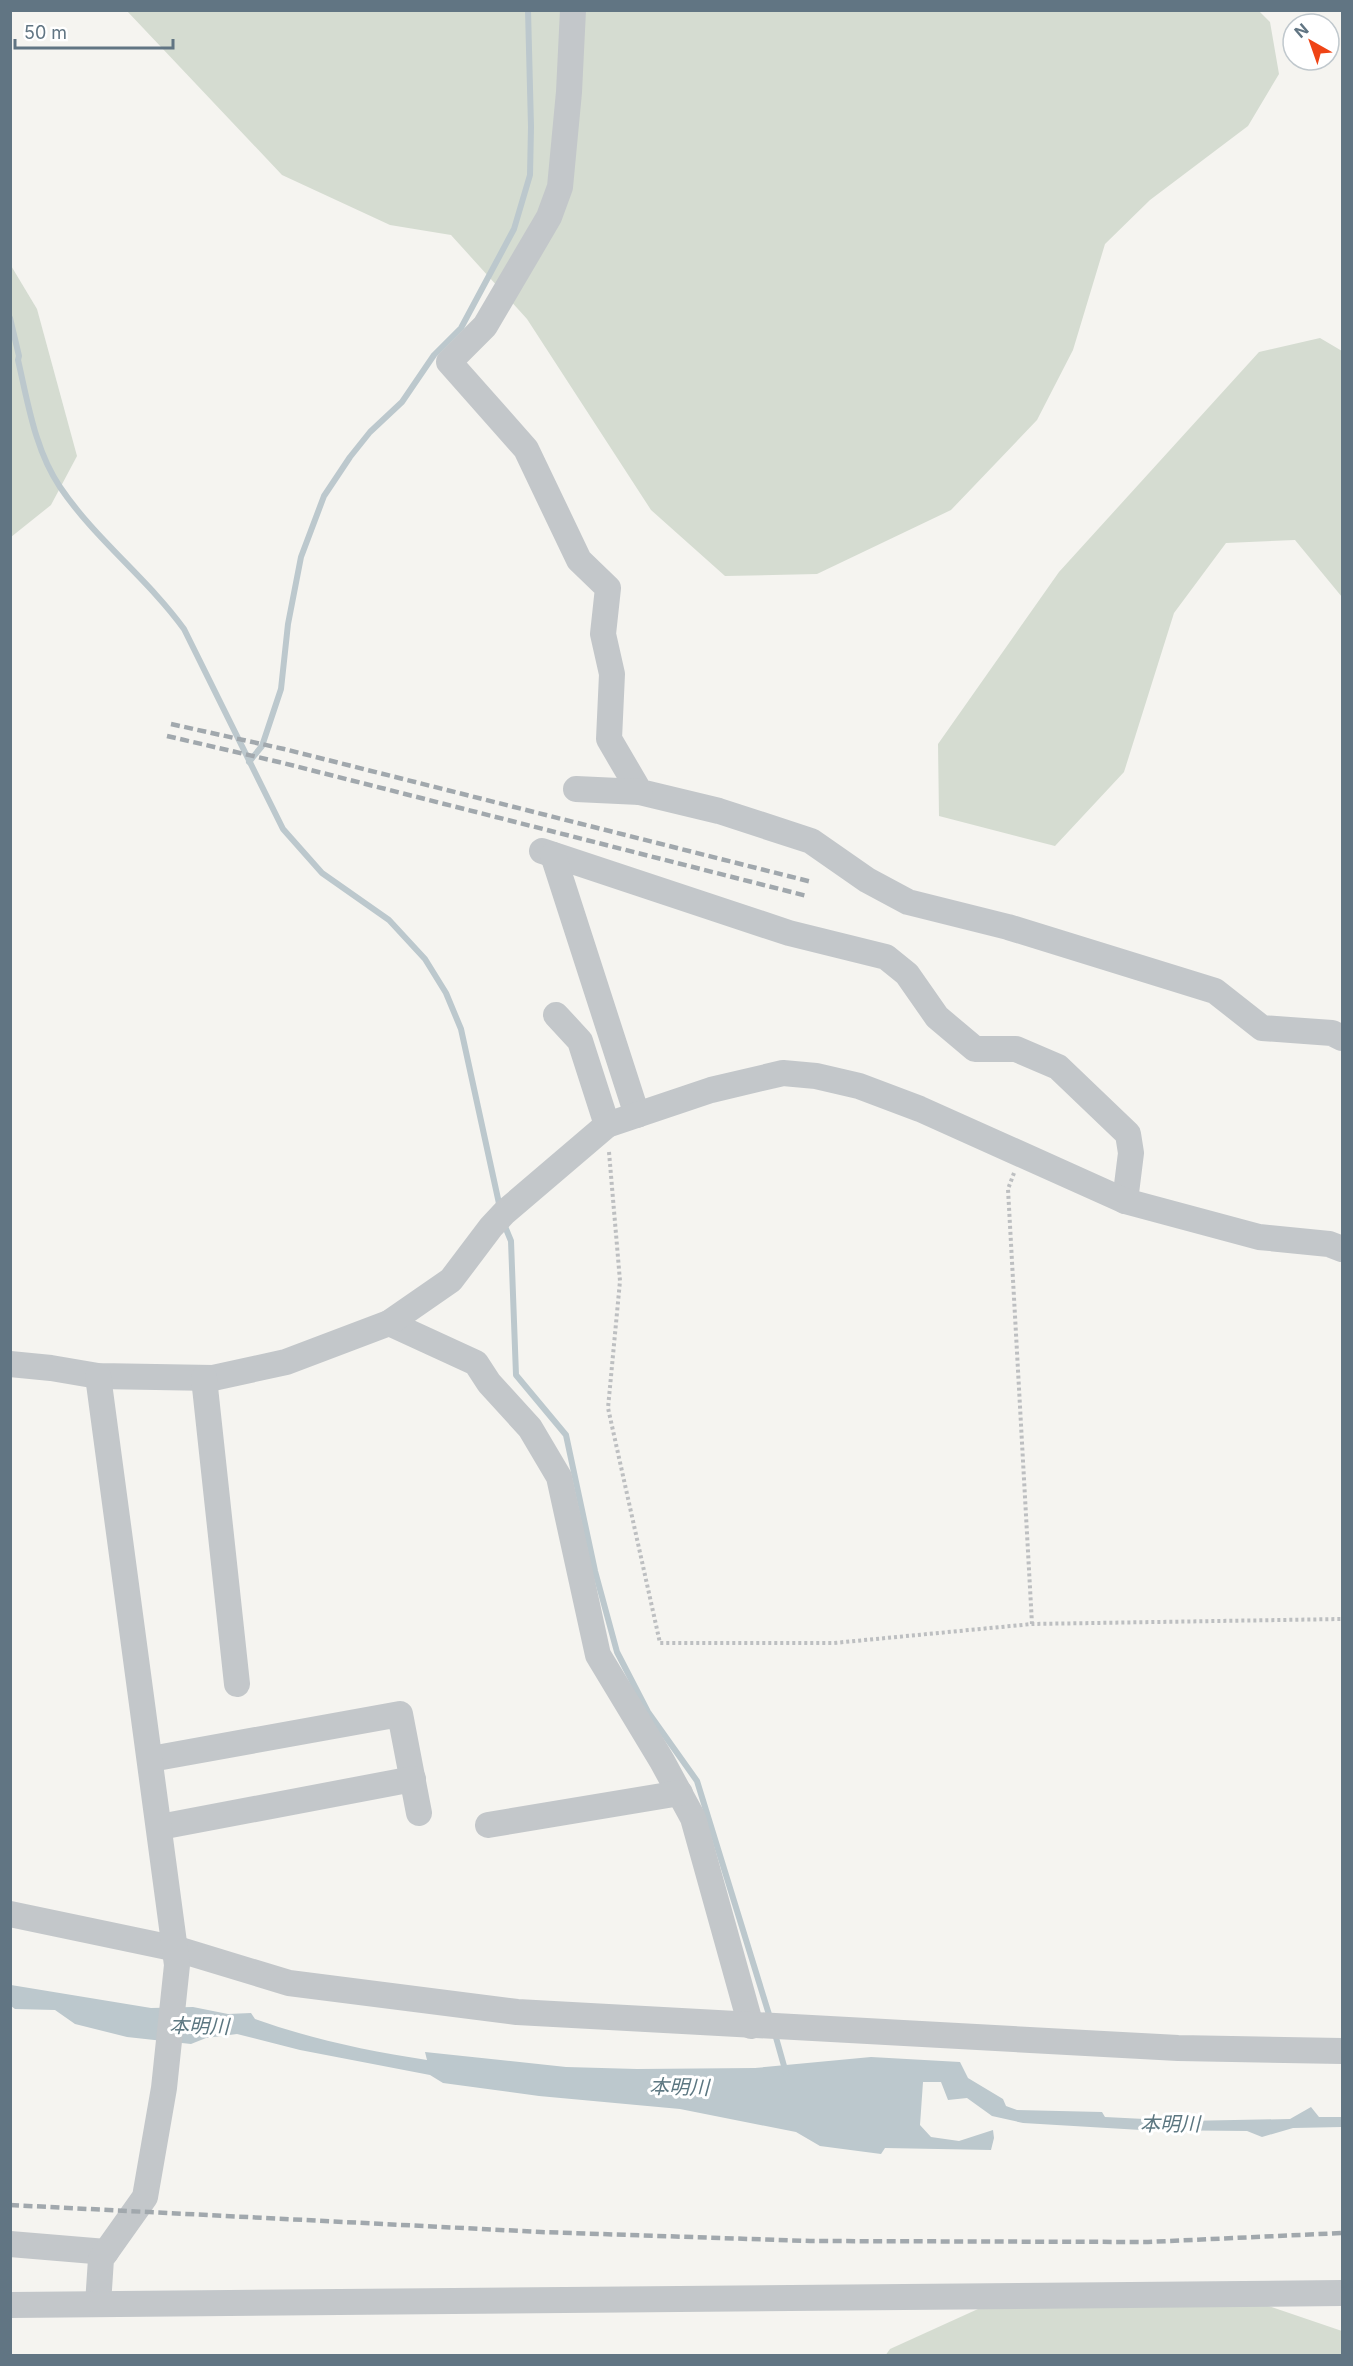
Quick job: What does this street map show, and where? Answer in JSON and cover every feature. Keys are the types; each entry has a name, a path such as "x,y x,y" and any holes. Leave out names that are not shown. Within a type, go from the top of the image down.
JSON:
{"street":[{"path":"573,10 569,92 560,187 553,207 485,326 449,362 526,449 579,560 608,588 603,634 612,674 609,739 640,792"},
{"path":"576,789 640,792 719,812 811,841 867,880 908,902 1008,927 1215,991 1262,1028 1332,1033 1342,1038"},
{"path":"637,1115 548,853 789,933 886,957 907,974 937,1017 975,1049 1016,1049 1058,1067 1128,1134 1131,1153 1125,1202"},
{"path":"556,1015 580,1041 607,1125"},
{"path":"10,1364 98,1376 213,1378 286,1362 389,1323 451,1280 498,1220 607,1125 711,1090 783,1072 860,1086 1021,1154 1125,1202 1259,1237 1329,1244 1342,1249"},
{"path":"389,1323 476,1362 489,1383 530,1428 559,1478 598,1655 680,1792 693,1818 755,2027"},
{"path":"98,1376 177,1957 164,2088 145,2197 101,2259 98,2304"},
{"path":"204,1378 237,1684"},
{"path":"151,1759 400,1714 420,1813"},
{"path":"160,1827 413,1779"},
{"path":"488,1825 680,1792"},
{"path":"10,1914 289,1983 517,2012 755,2027 1178,2048 1342,2051"},
{"path":"10,2244 106,2252"},
{"path":"10,2305 1342,2293"}],"path":[{"path":"607,1125 620,1281 608,1408 660,1643 834,1643 1032,1624 1342,1619"},
{"path":"1021,1154 1008,1189 1032,1624"}],"shaded area":[{"path":"127,11 1259,11 1270,22 1279,74 1248,126 1150,200 1105,244 1073,350 1037,420 951,510 817,574 725,576 651,510 527,319 451,235 390,225 282,175"},
{"path":"10,264 37,309 77,456 51,505 11,537"},
{"path":"1320,338 1342,351 1342,597 1295,540 1226,543 1174,613 1124,772 1055,846 939,816 938,744 1059,572 1259,352"},
{"path":"1248,2299 1342,2331 1342,2355 885,2356 890,2349 989,2304"}],"water":[{"name":"本明川","path":"11,1985 151,2008 193,2007 228,2014 251,2013 255,2019 318,2038 427,2060 425,2052 566,2067 637,2069 755,2068 871,2057 960,2062 968,2078 1003,2099 1006,2106 1017,2110 1102,2112 1105,2117 1184,2121 1290,2119 1311,2107 1319,2117 1342,2117 1342,2127 1293,2128 1262,2137 1247,2131 1141,2130 1023,2123 992,2116 967,2098 948,2100 941,2082 923,2082 920,2125 931,2137 959,2141 993,2130 991,2150 885,2148 881,2154 820,2146 796,2132 680,2109 539,2096 443,2083 430,2075 300,2050 237,2034 206,2038 191,2044 127,2037 75,2024 55,2010 15,2009 11,2006"}],"waterway":[{"path":"249,762 262,746 281,689 288,624 301,557 324,496 370,432 402,402 434,355 461,328 514,229 530,175 528,10"},
{"path":"10,318 33,426 44,458 60,487 89,524 154,593 184,629 283,829 322,873 389,920 425,959 446,993 461,1029 500,1208"},
{"path":"504,1224 511,1241 516,1375 566,1435 595,1571 617,1652 648,1712 697,1781 771,2021"},
{"path":"775,2034 786,2073"}],"railway":[{"path":"171,724 284,749 812,882"},
{"path":"167,736 283,763 807,896"},
{"path":"10,2205 541,2232 810,2241 1148,2242 1342,2233"}]}
